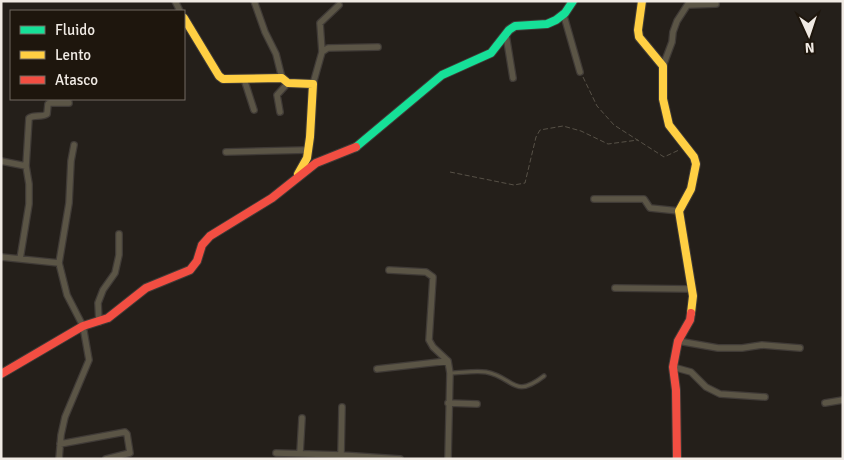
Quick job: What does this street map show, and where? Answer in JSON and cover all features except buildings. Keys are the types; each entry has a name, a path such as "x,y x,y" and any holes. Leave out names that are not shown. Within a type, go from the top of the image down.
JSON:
{"street":[{"path":"254,1 264,32 276,54 285,81 277,95 280,112"},
{"path":"1,374 83,326 108,318 146,288 190,270 197,261 202,245 210,236 274,197 323,158 350,151 357,147 440,76 453,67 486,55 500,44 508,30 515,25 541,25 558,20 564,16 573,1"},
{"path":"642,1 638,30 639,37 663,66"},
{"path":"677,459 676,398 672,367 678,341 690,320 692,309 692,289 679,210 691,189 696,170 694,157 668,125 663,99 663,66 672,42 673,32 689,3 716,4"},
{"path":"298,176 298,172 307,158 310,138 313,84 322,52 320,23 339,5"},
{"path":"564,16 580,72"},
{"path":"185,20 218,76 223,79 313,84"},
{"path":"506,35 513,78"},
{"path":"322,52 328,48 378,47"},
{"path":"244,79 254,110"},
{"path":"20,259 28,204 29,184 26,166 29,118 47,114 48,104 50,103 69,103"},
{"path":"59,459 65,417 89,360 83,326 67,295 59,263 69,203 71,161 74,145"},
{"path":"226,152 308,150"},
{"path":"1,161 26,166"},
{"path":"594,199 644,199 650,208 679,210"},
{"path":"100,322 98,302 103,290 115,273 119,255 119,234"},
{"path":"1,257 59,263"},
{"path":"389,270 426,272 433,277 429,340 448,361 450,373 448,459"},
{"path":"615,288 692,289"},
{"path":"678,341 718,348 742,348 762,344 800,348"},
{"path":"378,370 448,361"},
{"path":"672,367 690,372 706,387 720,394 765,397"},
{"path":"825,403 843,400"},
{"path":"448,403 477,404"},
{"path":"341,455 342,407"},
{"path":"300,453 302,418"},
{"path":"60,444 125,432 130,453 106,459"},
{"path":"276,453 400,459"}],"lane":[{"path":"450,373 486,372 517,387 534,384 544,376"}],"path":[{"path":"580,72 597,106 614,125 664,157 686,146"},
{"path":"450,172 514,185 525,183 536,137 540,130 563,126 581,131 608,144 638,140"}],"traffic: fast":[{"path":"356,147 442,75 491,53 509,30 515,26 547,24 556,20 565,13 573,1"}],"traffic: slow":[{"path":"642,1 638,30 639,37 663,66 663,99 669,125 694,157 696,164 691,189 679,211 693,296 691,313"},
{"path":"185,20 219,76 223,79 282,78 288,83 313,84 307,158 298,174"}],"traffic: jam":[{"path":"1,374 83,326 108,318 146,288 190,270 197,261 202,245 210,236 272,198 316,163 356,147"},
{"path":"677,459 676,390 673,367 678,341 690,320 691,313"}]}
